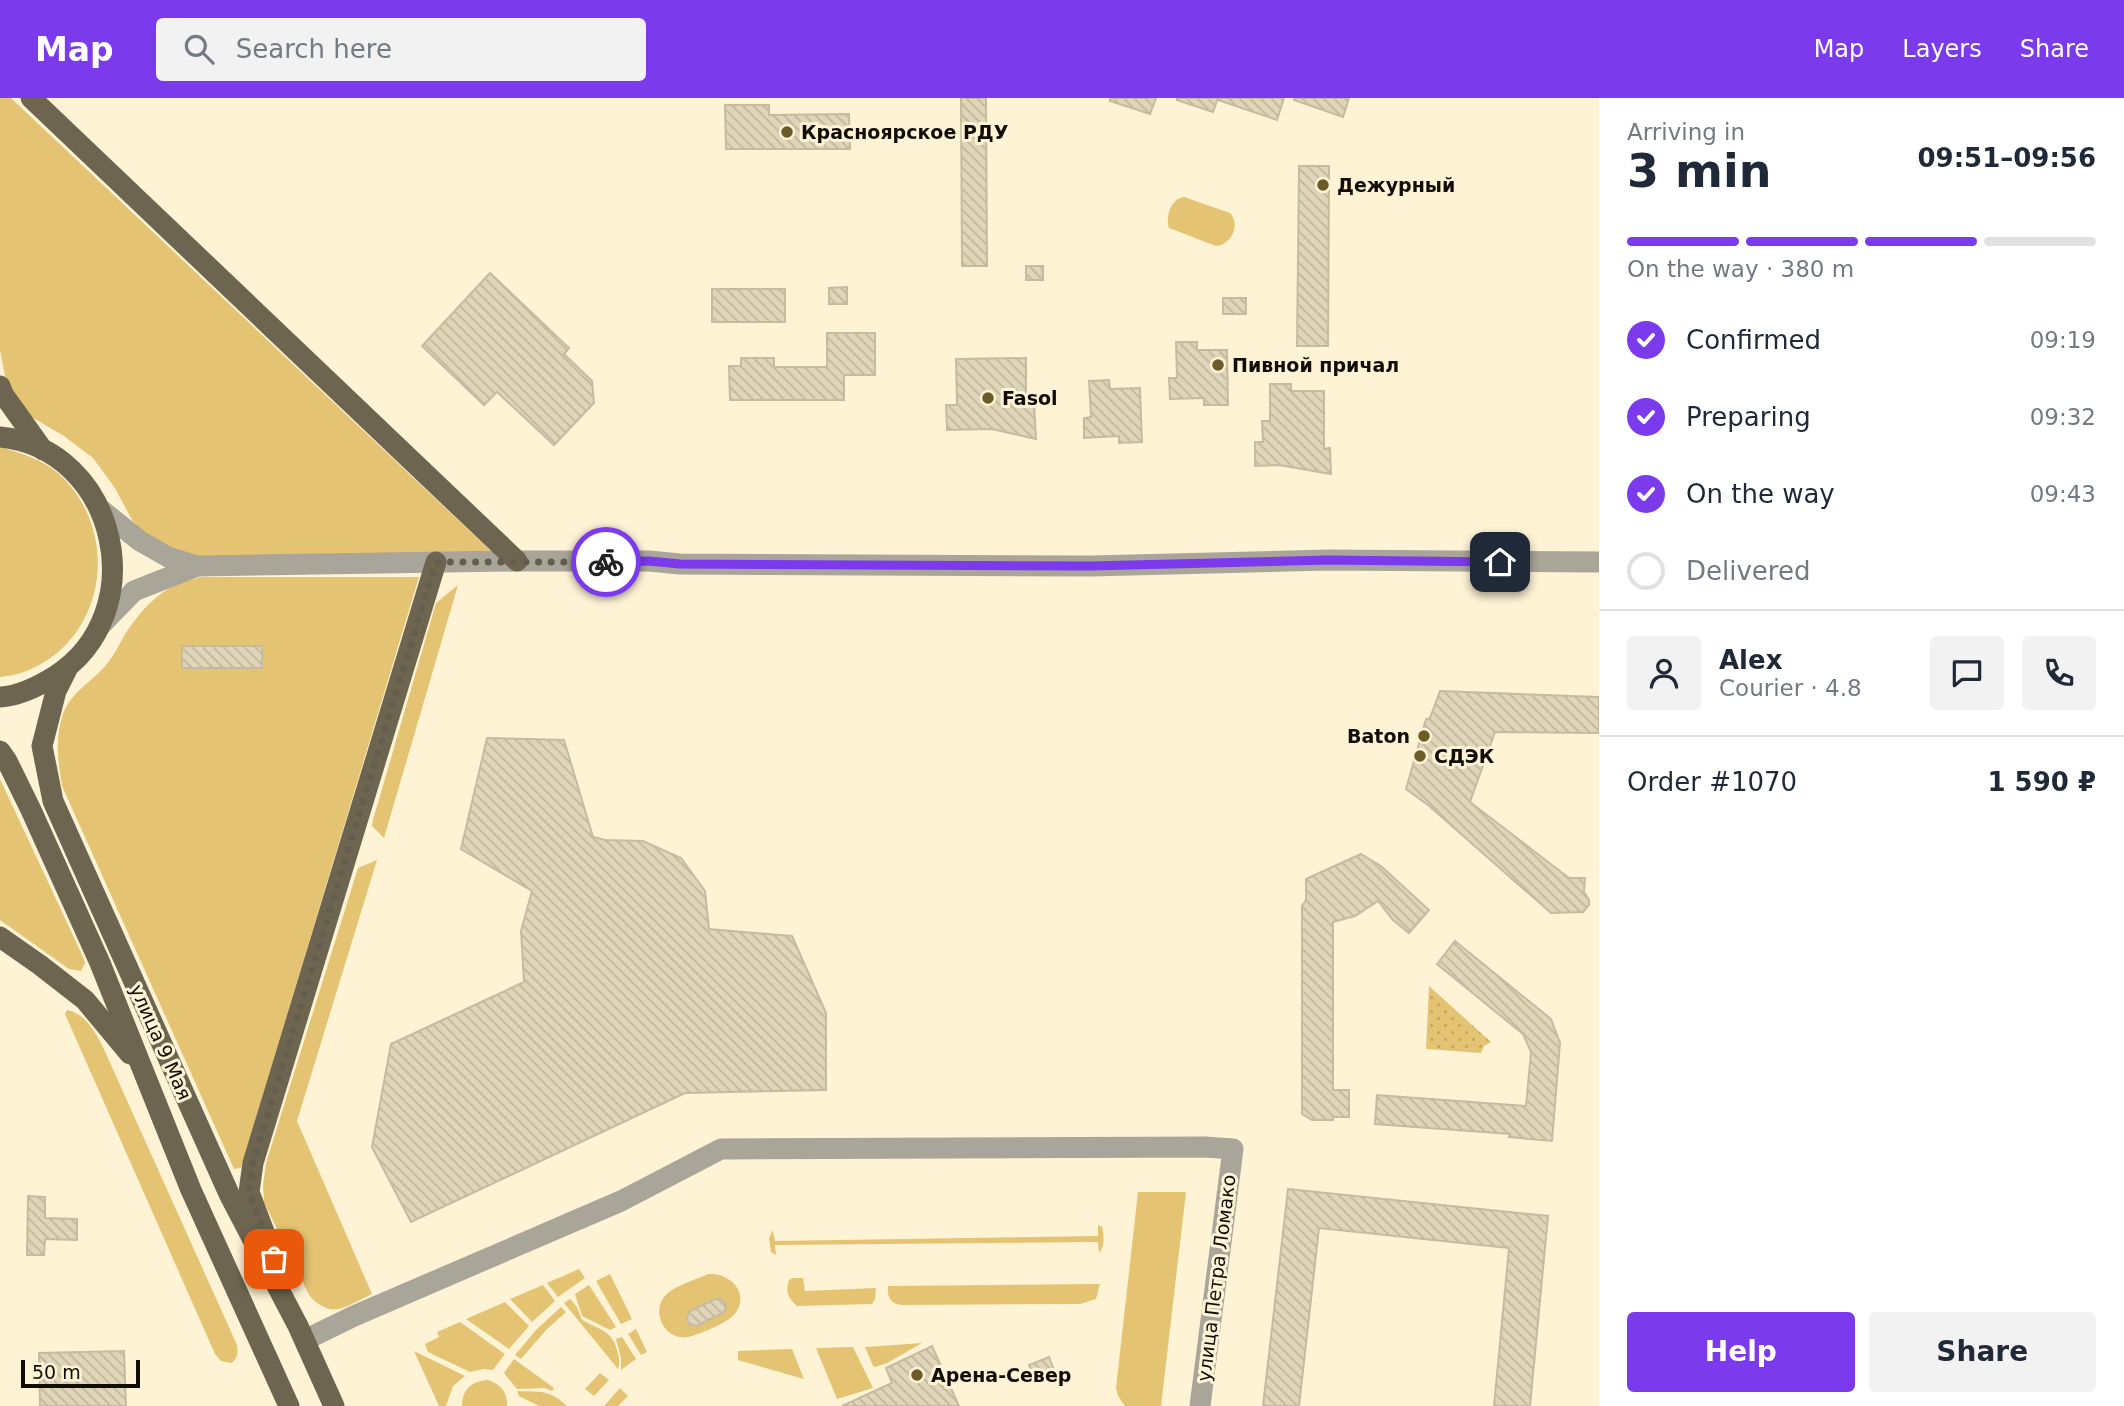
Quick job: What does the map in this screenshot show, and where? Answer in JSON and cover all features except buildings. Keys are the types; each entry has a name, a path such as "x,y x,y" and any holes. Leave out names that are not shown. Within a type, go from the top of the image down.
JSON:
{"main road":[{"path":"31,98 517,561"},
{"path":"0,386 43,450"},
{"path":"0,437 12,438 43,450 66,465 86,485 100,509 110,538 114,568 110,598 99,627 85,649 68,667 38,687 0,697"},
{"path":"302,1333 249,1192 253,1163 436,562"},
{"name":"улица 9 Мая","path":"68,667 56,691 42,746 53,801 230,1196 302,1333 334,1406"},
{"name":"улица 9 Мая","path":"0,751 31,810 100,962 191,1189 289,1406"},
{"path":"0,937 85,1000 142,1068"}],"street":[{"path":"100,509 140,541 168,557 197,566 517,561 888,566 1162,565 1328,560 1599,562"},
{"path":"99,627 134,591 197,566"},
{"name":"улица Петра Ломако","path":"302,1333 354,1316 621,1201 721,1149 1233,1149 1200,1406"}],"shaded area":[{"path":"0,98 11,98 493,553 185,556 145,535 132,520 115,488 93,458 64,436 28,415 14,396 5,376 0,350"},
{"path":"1184,197 1230,213 1235,223 1230,238 1216,246 1169,228 1170,209 1179,198"},
{"path":"0,447 38,460 59,474 79,498 92,526 98,555 96,585 87,613 72,638 50,659 21,673 0,677"},
{"path":"200,577 419,577 241,1168 234,1169 62,786 58,751 58,734 65,709 75,695 106,665 136,619 151,602 169,588"},
{"path":"458,585 384,838 372,826 373,820 436,603"},
{"path":"0,779 83,957 85,963 81,971 69,969 0,920"},
{"path":"377,860 297,1121 372,1294 339,1309 332,1309 325,1308 309,1295 264,1202 263,1186 266,1163 358,868"},
{"path":"1429,986 1491,1042 1484,1046 1481,1053 1426,1049"},
{"path":"67,1010 84,1019 102,1045 237,1345 237,1355 232,1363 221,1361 215,1354 65,1014"},
{"path":"1138,1192 1186,1192 1161,1406 1125,1406 1116,1388"},
{"path":"1098,1225 1102,1227 1104,1237 1099,1253 1098,1242 775,1245 776,1255 771,1252 769,1238 773,1230 775,1241 1098,1236"},
{"path":"579,1269 585,1278 558,1297 547,1283"},
{"path":"610,1274 632,1319 621,1324 596,1281"},
{"path":"708,1274 725,1277 737,1287 740,1293 738,1308 729,1319 705,1331 688,1337 673,1335 667,1331 660,1318 660,1304 664,1297 678,1286"},
{"path":"803,1278 805,1291 876,1288 875,1299 872,1304 797,1306 787,1291 789,1280"},
{"path":"1100,1284 1096,1299 1080,1304 901,1305 892,1301 888,1290 888,1286"},
{"path":"543,1285 555,1301 532,1322 510,1299"},
{"path":"589,1285 616,1327 610,1330 582,1316 575,1294"},
{"path":"570,1299 577,1307 582,1320 612,1338 618,1355 618,1369 564,1303"},
{"path":"505,1302 529,1326 509,1349 466,1319"},
{"path":"561,1307 566,1312 521,1359 515,1355 537,1329"},
{"path":"460,1322 505,1354 493,1370 470,1372 428,1352 425,1344 439,1337 437,1332"},
{"path":"636,1329 647,1352 641,1355 628,1334"},
{"path":"622,1337 636,1359 621,1370 616,1339"},
{"path":"922,1343 875,1367 865,1347"},
{"path":"853,1347 873,1388 837,1399 816,1348"},
{"path":"792,1349 804,1379 738,1360 738,1351"},
{"path":"414,1351 465,1376 453,1386 446,1406 439,1406"},
{"path":"514,1359 554,1388 552,1391 545,1388 517,1389 504,1373"},
{"path":"600,1373 609,1380 594,1396 585,1389"},
{"path":"488,1380 502,1389 507,1406 462,1406 469,1387"},
{"path":"620,1388 628,1396 618,1406 604,1406"},
{"path":"517,1391 549,1394 567,1406 539,1406 519,1396"}],"way so far":[{"path":"274,1259 249,1192 253,1163 436,562 606,562"}],"place":[{"name":"Красноярское РДУ","path":"787,132"},
{"name":"Дежурный","path":"1323,185"},
{"name":"Пивной причал","path":"1218,365"},
{"name":"Fasol","path":"988,398"},
{"name":"Baton","path":"1424,736"},
{"name":"СДЭК","path":"1420,756"},
{"name":"Арена-Север","path":"917,1375"}],"route":[{"path":"606,562 888,566 1162,565 1328,560 1500,562"}]}
